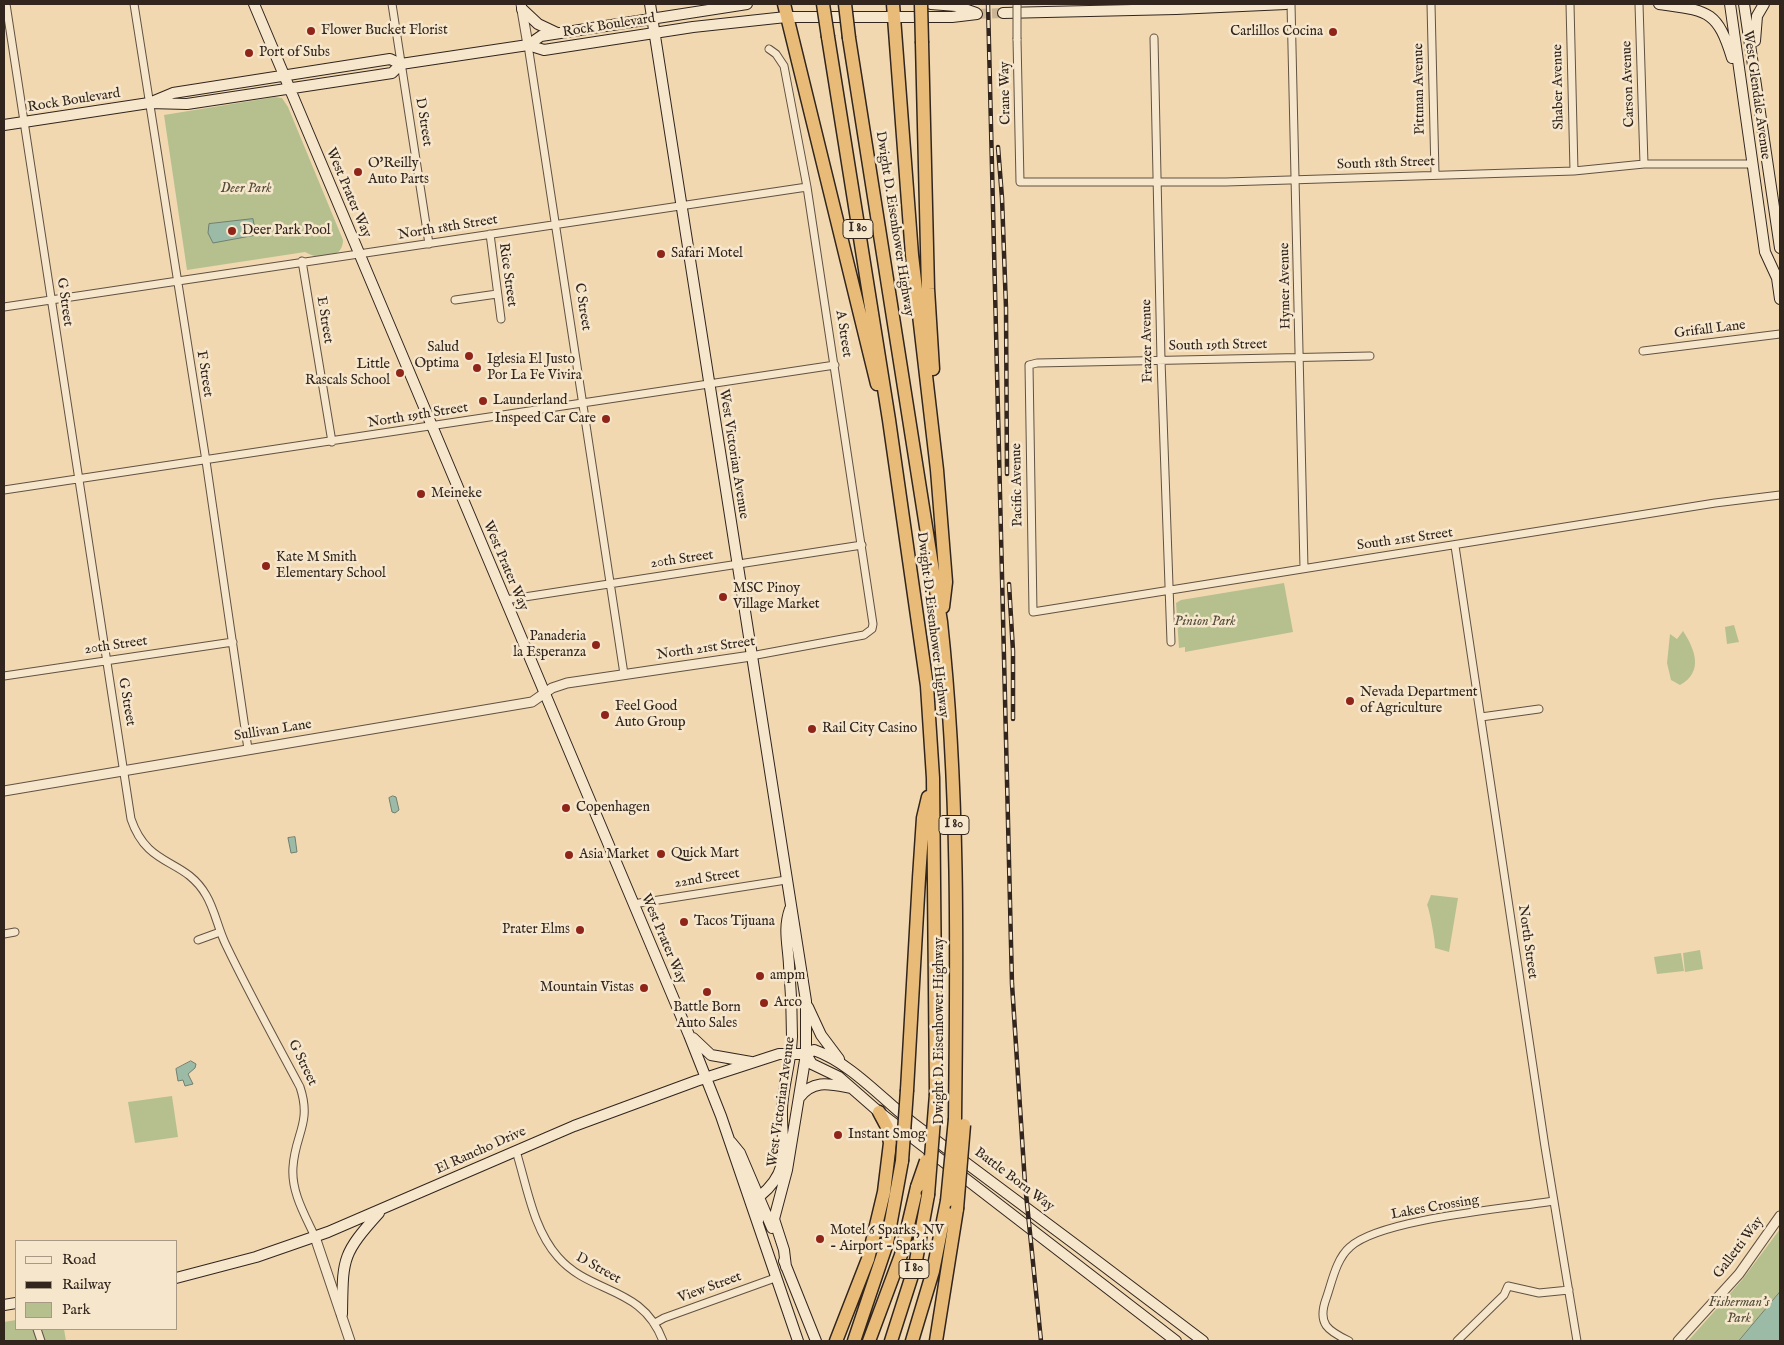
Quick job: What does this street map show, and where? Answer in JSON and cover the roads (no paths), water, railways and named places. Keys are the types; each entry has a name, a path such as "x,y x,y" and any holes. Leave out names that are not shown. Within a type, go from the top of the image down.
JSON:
{"highway":[{"name":"Dwight D. Eisenhower Highway","path":"823,4 923,648 933,778 936,1094 933,1140 923,1191 915,1266 891,1341"},
{"name":"Dwight D. Eisenhower Highway","path":"845,4 941,622 950,706 954,772 956,1028 959,1122 952,1205 912,1341"},
{"path":"893,4 912,255 929,401 946,582 941,622"},
{"path":"921,4 928,289 934,378 929,401"},
{"path":"785,10 848,262 871,367 889,420"},
{"path":"854,1341 887,1243 896,1206 908,1090 912,969 923,818 933,778"},
{"path":"841,1339 868,1259 888,1172 890,1143 887,1127 879,1112"},
{"path":"869,1341 923,1191"},
{"path":"936,1341 952,1205"},
{"path":"841,1339 861,1322"}],"main road":[{"name":"West Prater Way","path":"254,4 689,1035 729,1140 798,1341"},
{"name":"West Victorian Avenue","path":"650,4 736,564 790,909 795,922 806,1001 798,1054 782,1108 784,1142 780,1175 772,1186 760,1196"},
{"name":"Rock Boulevard","path":"528,45 536,38 558,33 746,4"},
{"name":"Rock Boulevard","path":"4,125 149,103 187,104 289,89 392,73 401,64 528,45 544,50 655,34 785,10 895,17 952,17 977,14 956,6 931,4"},
{"path":"1003,14 1286,4"},
{"path":"1655,4 1674,4"},
{"path":"1659,4 1703,12 1715,20 1724,33 1741,88"},
{"name":"West Glendale Avenue","path":"1730,4 1765,252 1777,278 1780,299"},
{"name":"West Glendale Avenue","path":"1744,4 1780,248"},
{"path":"1754,70 1755,28 1759,11 1764,4"},
{"path":"522,6 540,25 558,33"},
{"name":"Rock Boulevard","path":"149,103 173,93 390,58 401,64"},
{"name":"West Glendale Avenue","path":"1777,278 1780,264"},
{"name":"West Victorian Avenue","path":"786,1267 784,1250 774,1219 787,1170 798,1099 798,1054 785,923 790,909"},
{"path":"806,1001 821,1035 843,1064"},
{"path":"689,1035 711,1055 752,1062"},
{"name":"Battle Born Way","path":"798,1054 814,1050 830,1056 843,1064 911,1121 1203,1341"},
{"name":"El Rancho Drive","path":"178,1277 247,1260 315,1237 606,1113 752,1062 798,1054"},
{"name":"Battle Born Way","path":"798,1054 812,1064 839,1077 879,1112 1176,1341"},
{"path":"798,1099 805,1090 820,1084 851,1088"},
{"name":"West Prater Way","path":"729,1140 740,1153 760,1196 816,1341"},
{"path":"758,1228 760,1196"},
{"path":"342,1314 343,1270 347,1252 381,1210"}],"street":[{"name":"G Street","path":"6,4 130,818 140,840 157,858 181,870 200,885 207,896 220,932 302,1093 305,1120 294,1155 293,1181 298,1199 315,1237 350,1341"},
{"name":"F Street","path":"134,4 206,461 248,749"},
{"name":"D Street","path":"392,4 429,244"},
{"name":"Crane Way","path":"1018,4 1020,182"},
{"name":"Hymer Avenue","path":"1291,4 1297,180 1304,568"},
{"name":"Pittman Avenue","path":"1430,4 1435,174"},
{"name":"Shaber Avenue","path":"1570,4 1574,171"},
{"name":"Carson Avenue","path":"1639,4 1644,164"},
{"name":"C Street","path":"522,6 624,674"},
{"name":"Frazer Avenue","path":"1154,38 1161,360 1171,642"},
{"name":"A Street","path":"769,49 776,54 784,66 807,187 873,616 872,629"},
{"name":"South 18th Street","path":"1020,182 1297,180 1435,174 1574,171 1644,164 1752,164"},
{"name":"North 18th Street","path":"4,307 807,187"},
{"name":"Rice Street","path":"490,234 501,319"},
{"name":"E Street","path":"302,261 332,442"},
{"path":"455,300 497,294"},
{"name":"Grifall Lane","path":"1643,350 1780,334"},
{"name":"South 19th Street","path":"1037,363 1370,356"},
{"name":"Pacific Avenue","path":"1033,612 1028,373 1030,365 1037,363"},
{"name":"North 19th Street","path":"4,490 835,365"},
{"name":"South 21st Street","path":"1033,612 1168,592 1304,568 1455,546 1715,503 1780,495"},
{"name":"20th Street","path":"505,600 862,545"},
{"name":"North Street","path":"1455,546 1577,1341"},
{"name":"North 21st Street","path":"545,695 552,688 567,683 751,656 864,635 872,629"},
{"name":"20th Street","path":"4,676 233,642"},
{"name":"Sullivan Lane","path":"4,791 532,702 545,695"},
{"path":"1481,717 1539,709"},
{"name":"22nd Street","path":"633,904 786,880"},
{"path":"4,934 15,932"},
{"path":"198,940 220,932"},
{"name":"D Street","path":"516,1151 537,1222 550,1248 571,1269 636,1304 655,1323 662,1341"},
{"name":"Lakes Crossing","path":"1349,1341 1332,1333 1324,1323 1322,1309 1340,1261 1350,1246 1376,1233 1408,1223 1554,1201"},
{"name":"Galletti Way","path":"1678,1341 1739,1274 1780,1216"},
{"name":"View Street","path":"655,1323 664,1318 775,1278"},
{"path":"1457,1341 1494,1306 1504,1295 1508,1286 1539,1293 1569,1290"}],"tunnel":[{"path":"977,14 1003,13"}],"railway":[{"path":"988,4 1012,984 1025,1184 1041,1341"},
{"path":"998,147 1006,308 1007,474"},
{"path":"1009,584 1013,651 1013,719"}],"place":[{"name":"Flower Bucket Florist","path":"311,31"},
{"name":"Carlillos Cocina","path":"1333,32"},
{"name":"Port of Subs","path":"249,53"},
{"name":"O'Reilly Auto Parts","path":"358,172"},
{"name":"Deer Park Pool","path":"232,231"},
{"name":"Safari Motel","path":"661,254"},
{"name":"Salud Optima","path":"469,356"},
{"name":"Iglesia El Justo Por La Fe Vivira","path":"477,368"},
{"name":"Little Rascals School","path":"400,373"},
{"name":"Launderland","path":"483,401"},
{"name":"Inspeed Car Care","path":"606,419"},
{"name":"Meineke","path":"421,494"},
{"name":"Kate M Smith Elementary School","path":"266,566"},
{"name":"MSC Pinoy Village Market","path":"723,597"},
{"name":"Panaderia la Esperanza","path":"596,645"},
{"name":"Nevada Department of Agriculture","path":"1350,701"},
{"name":"Feel Good Auto Group","path":"605,715"},
{"name":"Rail City Casino","path":"812,729"},
{"name":"Copenhagen","path":"566,808"},
{"name":"Quick Mart","path":"661,854"},
{"name":"Asia Market","path":"569,855"},
{"name":"Tacos Tijuana","path":"684,922"},
{"name":"Prater Elms","path":"580,930"},
{"name":"ampm","path":"760,976"},
{"name":"Mountain Vistas","path":"644,988"},
{"name":"Battle Born Auto Sales","path":"707,992"},
{"name":"Arco","path":"764,1003"},
{"name":"Instant Smog","path":"838,1135"},
{"name":"Motel 6 Sparks, NV - Airport - Sparks","path":"820,1239"}],"park label":[{"name":"Deer Park","path":"246,189"},
{"name":"Pinion Park","path":"1205,622"},
{"name":"Fisherman's Park","path":"1739,1312"}]}
